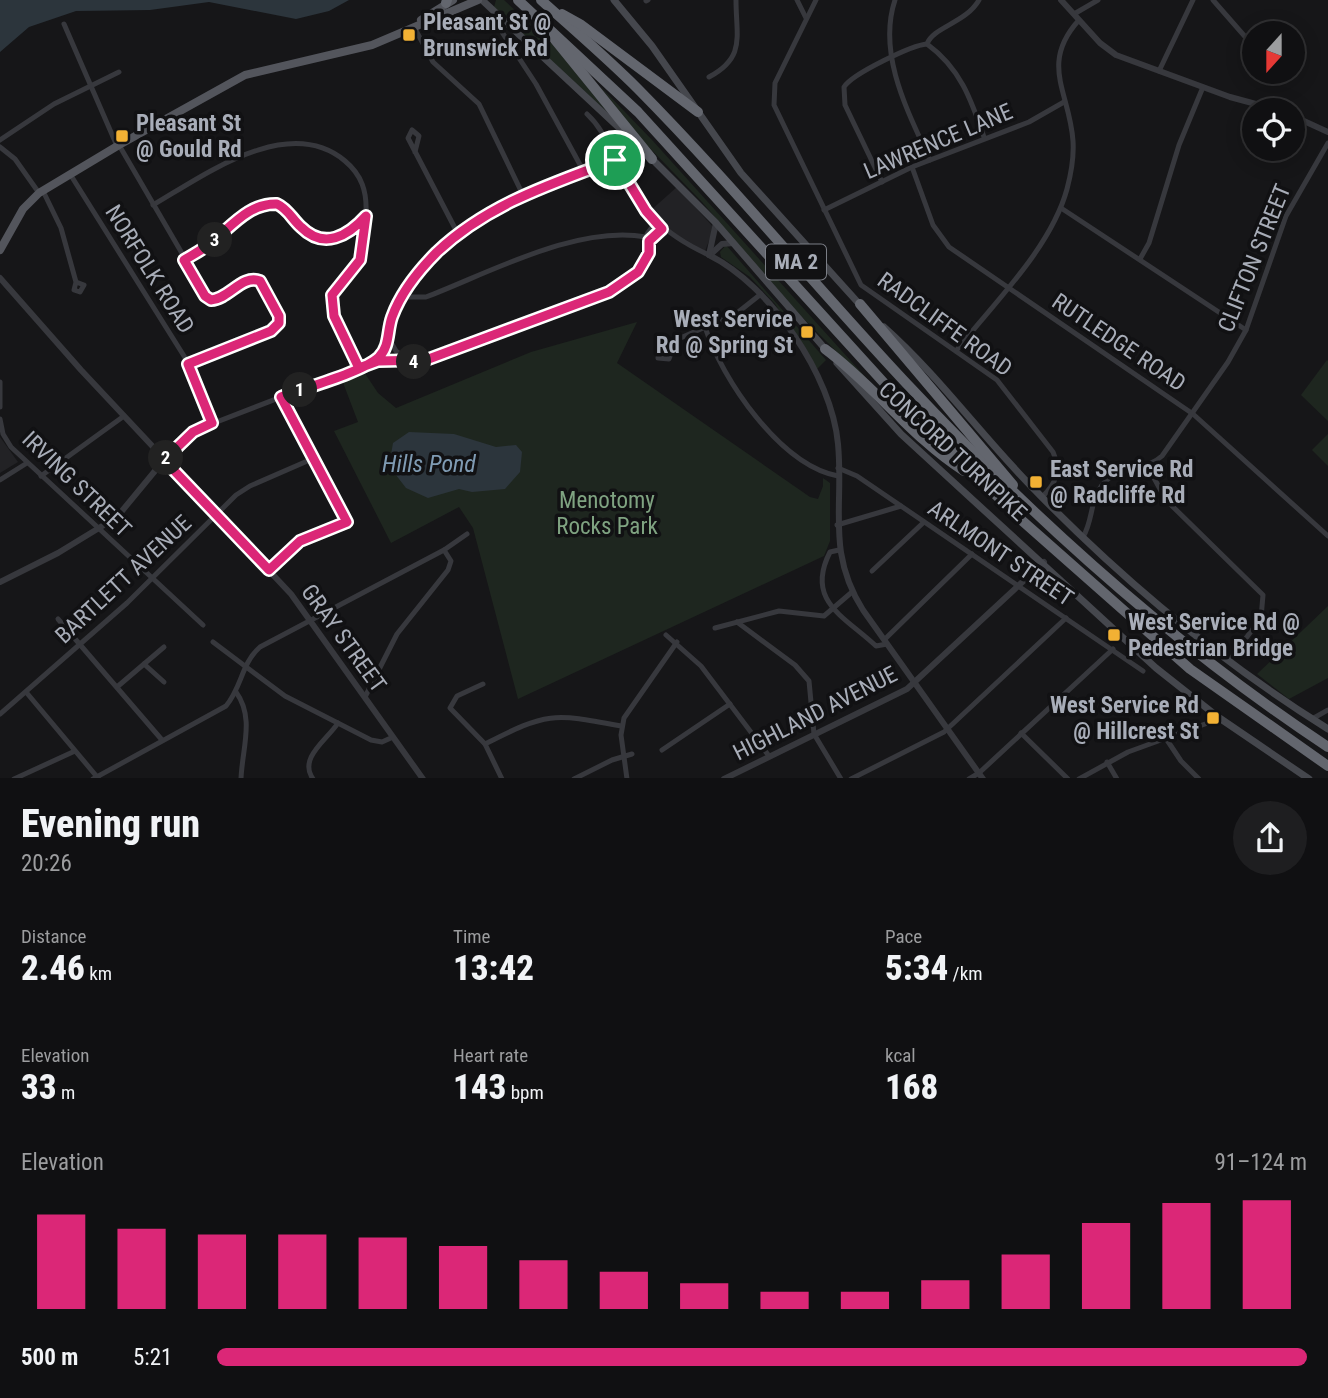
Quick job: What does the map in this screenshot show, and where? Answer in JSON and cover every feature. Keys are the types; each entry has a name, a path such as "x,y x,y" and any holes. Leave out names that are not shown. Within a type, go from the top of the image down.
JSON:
{"highway":[{"name":"CONCORD TURNPIKE","path":"518,0 645,119 878,376 982,483 1098,591 1190,669 1328,766"},
{"name":"CONCORD TURNPIKE","path":"544,3 651,103 907,385 1025,502 1185,645 1248,693 1328,747"},
{"path":"544,3 580,24 698,112"},
{"path":"542,22 652,159"},
{"path":"860,304 874,324 1001,467 1025,502"},
{"path":"825,349 847,366 917,435 949,462 982,483"}],"main road":[{"name":"CONCORD TURNPIKE","path":"480,0 652,159 716,223 901,434 1178,687 1308,778"},
{"path":"0,250 23,209 41,192 245,75 366,47 480,0"},
{"name":"CONCORD TURNPIKE","path":"614,0 652,46 748,181 860,304 919,361 1042,497 1083,537 1229,661 1328,729"},
{"path":"413,26 449,1"}],"street":[{"path":"709,77 725,68 735,57 736,0"},
{"path":"797,0 806,18"},
{"path":"806,18 816,0"},
{"path":"895,0 890,28 899,93 930,160"},
{"path":"882,182 842,95 851,79 904,49 927,44 936,33 973,12 979,0"},
{"path":"1061,0 1110,51 1202,87 1242,99"},
{"path":"1074,14 1098,0"},
{"path":"1159,71 1193,0"},
{"path":"1213,0 1242,33"},
{"path":"501,18 498,26 505,40 533,80 584,172"},
{"name":"RADCLIFFE ROAD","path":"806,18 772,95 774,105 824,210 861,285 1005,387 1053,452 1058,465 1056,478 1042,497"},
{"path":"956,351 1044,240 1061,208 1074,143 1059,81 1060,51 1079,20"},
{"path":"64,24 89,86 118,146 205,296 211,300 219,299 248,280 260,281 280,320 271,331 188,364"},
{"path":"413,26 433,62 479,104 523,195"},
{"path":"927,44 947,58 959,75 984,137"},
{"path":"0,140 32,117 119,72"},
{"path":"1140,259 1149,243 1171,170 1202,87"},
{"name":"LAWRENCE LANE","path":"824,210 912,167 984,137 1029,122 1064,102"},
{"path":"587,114 606,136 615,160 655,223 740,273 761,294 796,339 825,394 837,433 836,525 839,550 852,592 981,776 1021,733 1113,649"},
{"path":"1305,121 1328,132"},
{"name":"CLIFTON STREET","path":"1083,537 1096,495 1105,482 1126,469 1151,464 1169,448 1246,330 1286,216 1328,143"},
{"path":"153,205 241,156 264,148 298,145 332,153 352,168 365,190 366,216 360,260 336,287 331,298 334,316 359,368"},
{"path":"0,147 15,159 41,192 61,228 76,282"},
{"path":"415,152 458,234"},
{"path":"0,582 99,529 125,508 164,460 193,432 372,362 384,351 390,321 401,297 420,270 458,234 523,195 615,160"},
{"name":"RUTLEDGE ROAD","path":"912,167 939,237 1006,288 1193,414 1328,536"},
{"name":"NORFOLK ROAD","path":"70,174 188,364 212,423"},
{"path":"184,260 212,243 240,217 271,204 284,208 302,228 322,239 345,235 366,216"},
{"path":"1061,208 1246,330"},
{"path":"372,362 412,362 429,359 620,288 641,267 649,251 648,239 655,223"},
{"path":"709,255 716,223"},
{"path":"401,297 426,297 582,240 606,236 648,239 662,229"},
{"path":"709,255 722,244 733,243"},
{"name":"GRAY STREET","path":"0,278 164,460 269,570 310,620 422,778"},
{"path":"676,340 740,311 761,294"},
{"name":"ARLMONT STREET","path":"705,327 722,371 755,416 811,464 854,474 1143,671"},
{"path":"388,337 396,351 412,362"},
{"path":"0,382 0,407"},
{"path":"269,570 300,541 347,522 281,397"},
{"path":"41,476 124,416"},
{"name":"IRVING STREET","path":"0,419 5,439 27,463 204,625"},
{"name":"BARTLETT AVENUE","path":"0,714 81,644 250,486 312,459"},
{"path":"0,480 27,463"},
{"path":"1151,464 1154,478 1166,500 1263,594 1261,618 1229,661"},
{"path":"836,525 901,506"},
{"path":"872,572 924,522"},
{"path":"26,692 95,778 217,713 236,692 244,667 260,647 444,550 467,534"},
{"path":"365,697 397,634 448,570 450,558 444,550"},
{"path":"839,550 828,555 820,582 822,594 876,646 885,642 972,554"},
{"name":"HIGHLAND AVENUE","path":"726,778 914,682 1044,562"},
{"path":"715,628 779,611 820,617 852,592"},
{"path":"853,778 947,729 1066,618"},
{"path":"58,620 162,740"},
{"path":"737,622 795,665 809,681 814,734 840,778"},
{"path":"666,635 677,642 730,704 769,756"},
{"path":"213,642 285,696 377,742 393,737"},
{"path":"627,778 621,726 627,711 677,642"},
{"path":"117,687 164,647"},
{"path":"144,664 164,682"},
{"path":"483,684 457,696 450,708 485,744 502,778"},
{"path":"236,692 246,709 247,720 241,777"},
{"path":"662,750 730,704"},
{"path":"1312,719 1328,710"},
{"path":"485,744 532,721 551,716 621,726"},
{"path":"312,778 308,770 309,759 338,723"},
{"path":"1081,778 1107,762 1165,737 1205,724"},
{"path":"1021,733 1067,778"},
{"path":"1165,737 1181,761 1198,778"},
{"path":"16,778 75,751"},
{"path":"576,778 632,754"},
{"path":"1107,762 1116,778"}],"shaded area":[{"path":"677,187 714,228 705,251 668,230 649,212"},
{"path":"0,437 18,462 0,473"}],"green space":[{"path":"496,0 504,0 553,45 609,114 494,7"},
{"path":"599,85 653,141 895,410 801,316 702,202 641,139"},
{"path":"726,245 826,360 816,370 775,304 750,277 721,257 720,252"},
{"name":"Menotomy Rocks Park","path":"637,322 617,363 810,497 818,499 823,478 830,483 830,541 824,556 518,699 473,528 459,507 391,543 334,431 358,422 342,380 364,372 378,393 396,408 531,352"},
{"path":"1328,361 1328,421 1301,395"},
{"path":"1328,434 1328,466 1312,450"},
{"path":"1328,606 1328,678 1289,699 1257,674"}],"water":[{"path":"0,0 349,0 329,11 296,19 209,2 150,10 76,11 29,27 0,52"},
{"name":"Hills Pond","path":"409,432 454,434 496,447 516,445 522,452 520,472 505,489 472,492 459,489 428,498 406,488 389,466 393,443"}],"place":[{"name":"Pleasant St @ Brunswick Rd","path":"409,35"},
{"name":"Pleasant St @ Gould Rd","path":"122,136"},
{"name":"West Service Rd @ Spring St","path":"807,332"},
{"name":"East Service Rd @ Radcliffe Rd","path":"1036,482"},
{"name":"West Service Rd @ Pedestrian Bridge","path":"1114,635"},
{"name":"West Service Rd @ Hillcrest St","path":"1213,718"}],"route":[{"path":"615,160 523,195 458,234 436,253 410,282 389,324 385,349 377,359 372,362 359,368 281,397 347,522 300,541 269,570 164,460 193,432 212,423 188,364 271,331 280,320 260,281 248,280 219,299 211,300 205,296 184,260 212,243 240,217 261,207 277,204 286,209 309,233 322,239 331,239 348,234 366,216 360,260 332,295 334,316 359,368 381,360 421,361 609,292 623,286 640,270 650,249 649,241 662,229 646,211 615,160"}]}
